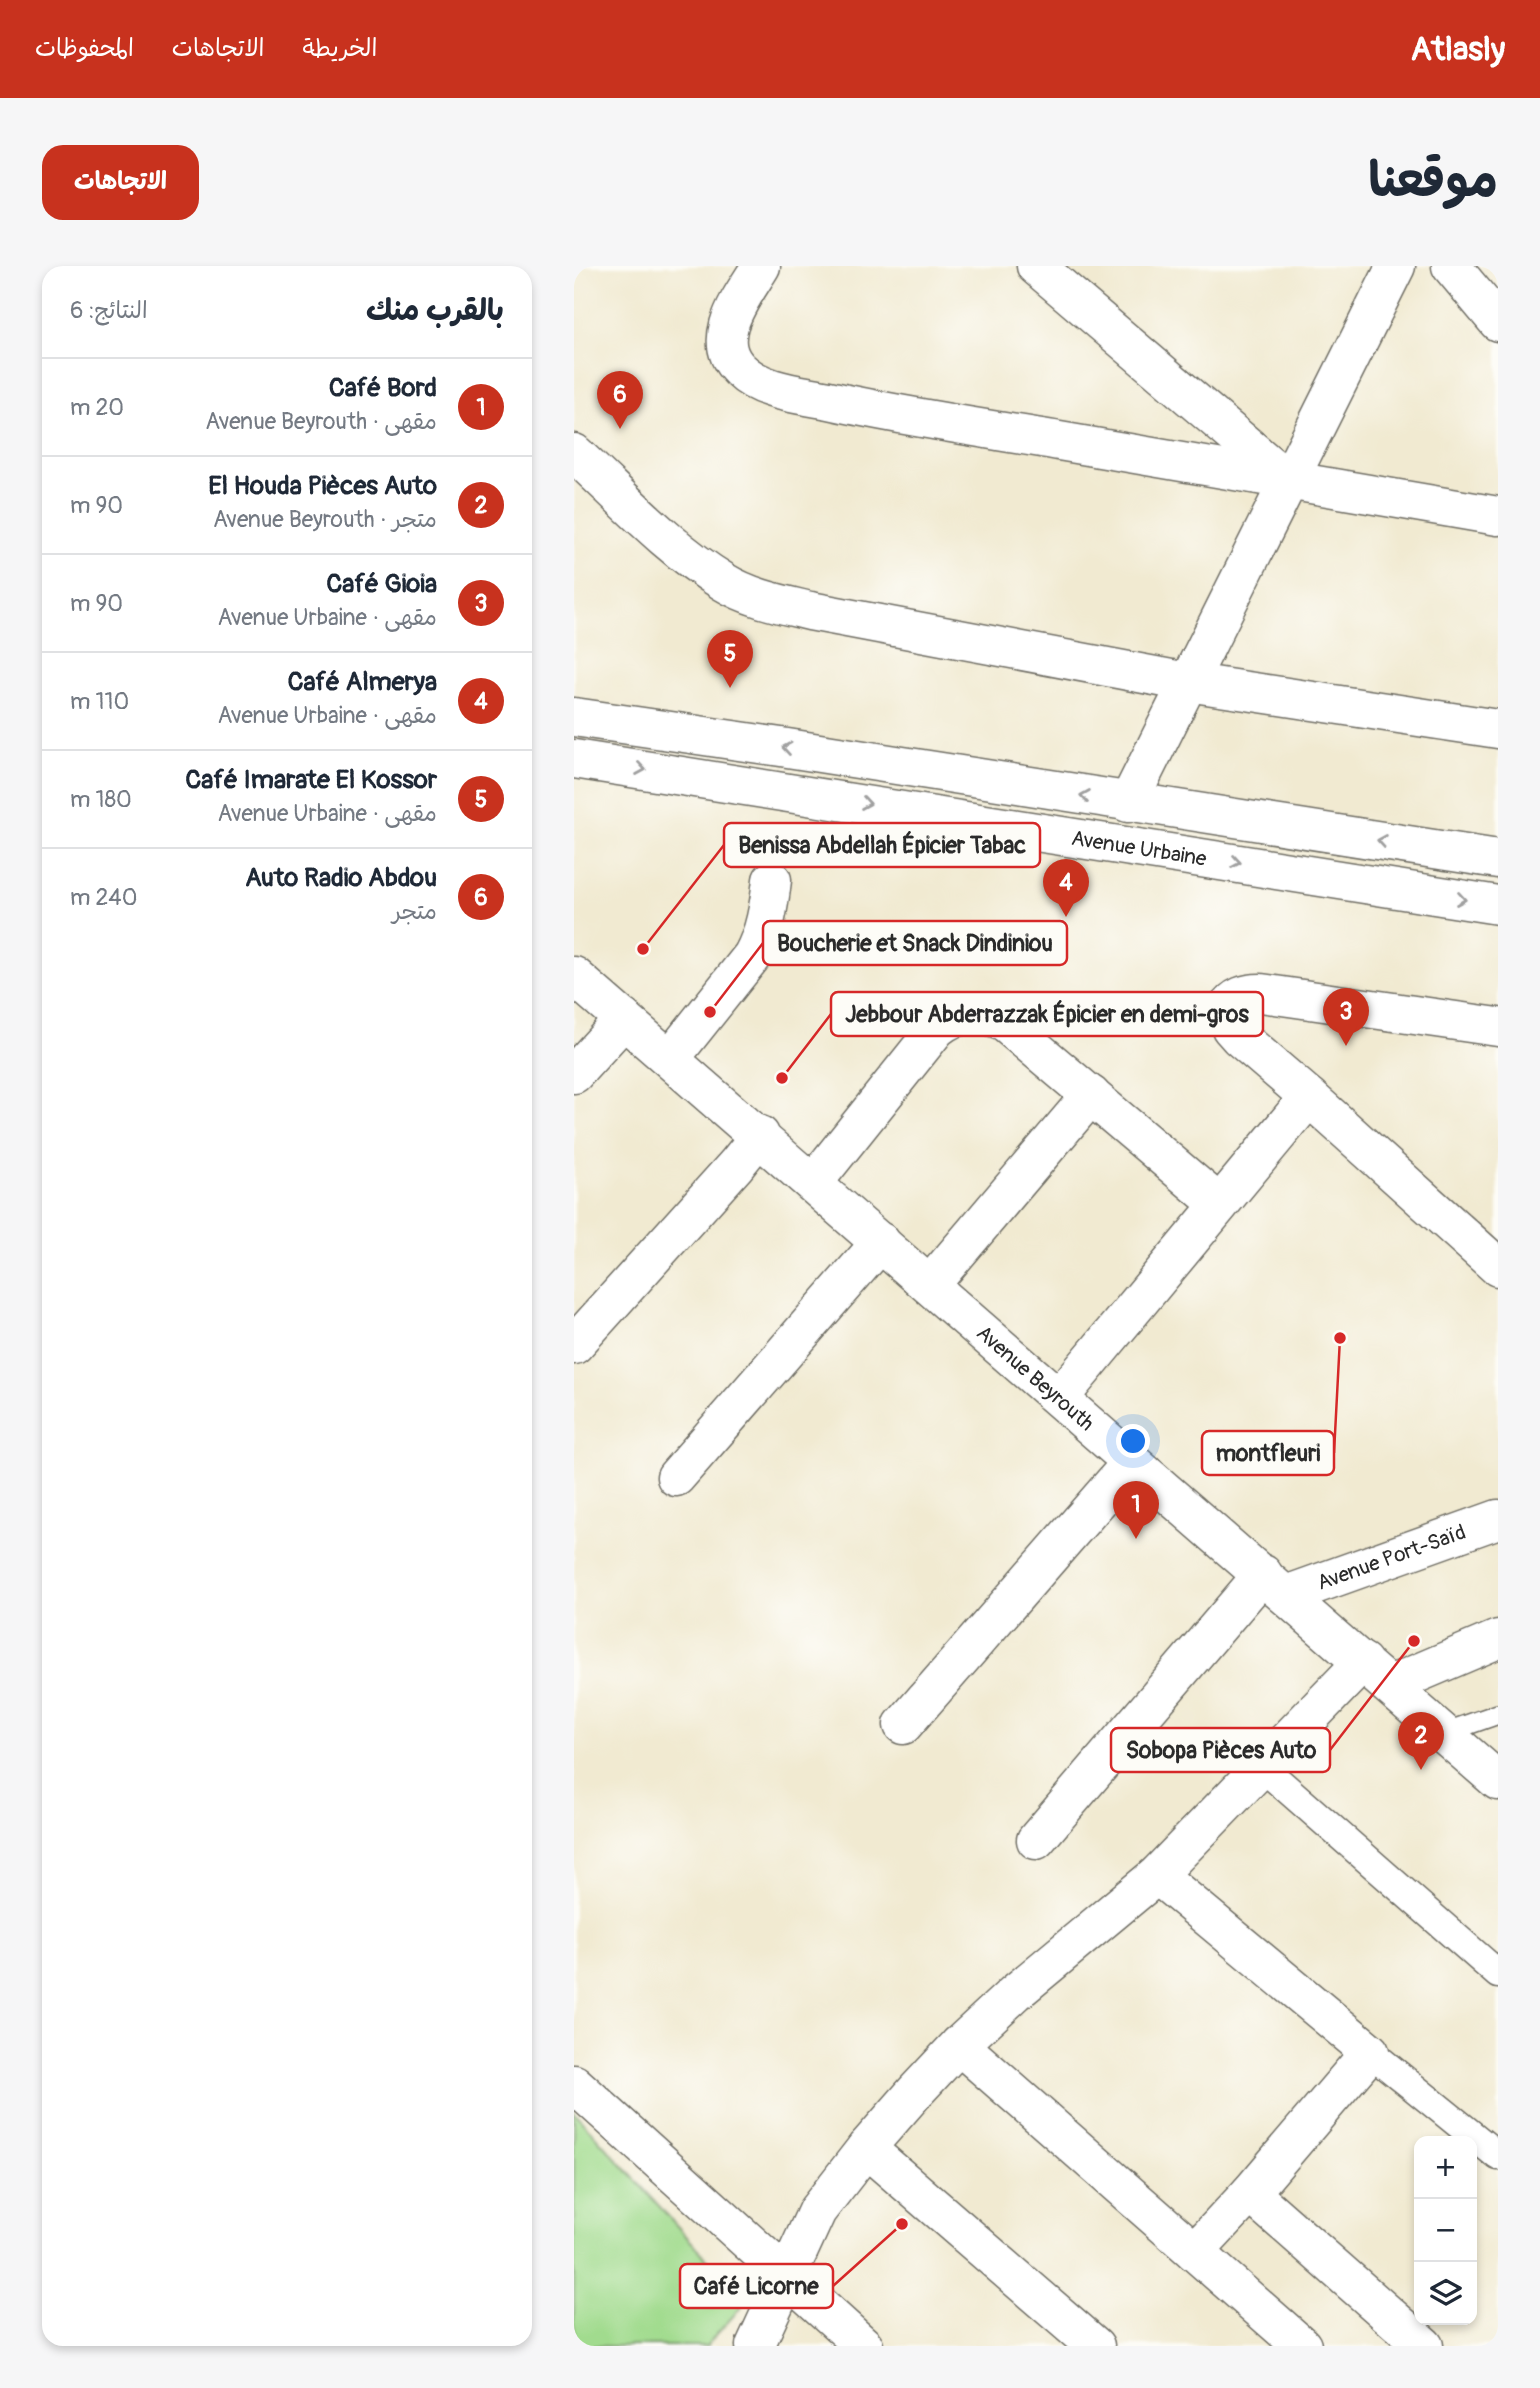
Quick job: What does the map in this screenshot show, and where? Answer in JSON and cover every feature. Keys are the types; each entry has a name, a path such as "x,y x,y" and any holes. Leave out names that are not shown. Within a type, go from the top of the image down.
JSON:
{"street":[{"path":"761,266 731,316 726,335 728,354 740,370 757,382 777,389 896,415 1058,440 1498,516"},
{"path":"1036,266 1287,480"},
{"path":"1128,803 1186,682 1396,266"},
{"path":"1451,266 1498,322"},
{"path":"574,453 684,554 726,583 764,599 810,611 1186,682 1498,729"},
{"name":"Avenue Urbaine","path":"574,717 1498,859"},
{"name":"Avenue Urbaine","path":"574,759 1498,905"},
{"path":"670,1059 760,943 772,880"},
{"name":"Avenue Beyrouth","path":"574,975 1498,1781"},
{"path":"1498,1027 1261,993 1245,994 1230,1002 1226,1010 1231,1028 1498,1267"},
{"path":"813,1183 937,1028 961,1014 975,1013 1004,1023 1219,1204"},
{"path":"574,1074 624,1019"},
{"path":"930,1285 1091,1095"},
{"path":"1060,1397 1309,1097"},
{"path":"574,1345 760,1135"},
{"path":"676,1477 881,1242"},
{"path":"903,1725 1132,1462"},
{"name":"Avenue Port-Saïd","path":"1274,1584 1498,1519"},
{"path":"1036,1840 1274,1584"},
{"path":"755,2346 817,2211 866,2148 959,2045 1015,1993 1157,1875 1261,1766 1376,1674 1498,1639"},
{"path":"1261,1766 1498,1974"},
{"path":"1157,1875 1498,2155"},
{"path":"959,2045 1302,2346"},
{"path":"1195,2252 1250,2193 1370,2052"},
{"path":"574,2084 864,2346"},
{"path":"866,2148 1095,2346"},
{"path":"1250,2193 1424,2346"}],"lane":[{"path":"1444,1733 1498,1714"}],"green space":[{"path":"574,2112 746,2302 706,2346 574,2346"}],"place":[{"name":"Auto Radio Abdou","path":"620,429"},
{"name":"Café Imarate El Kossor","path":"730,688"},
{"name":"Café Almerya","path":"1066,917"},
{"name":"Benissa Abdellah Épicier Tabac","path":"643,949"},
{"name":"Boucherie et Snack Dindiniou","path":"710,1012"},
{"name":"Café Gioia","path":"1346,1046"},
{"name":"Jebbour Abderrazzak Épicier en demi-gros","path":"782,1078"},
{"name":"montfleuri","path":"1340,1338"},
{"name":"Café Bord","path":"1136,1539"},
{"name":"Sobopa Pièces Auto","path":"1414,1641"},
{"name":"El Houda Pièces Auto","path":"1421,1770"},
{"name":"Café Licorne","path":"902,2224"}]}
